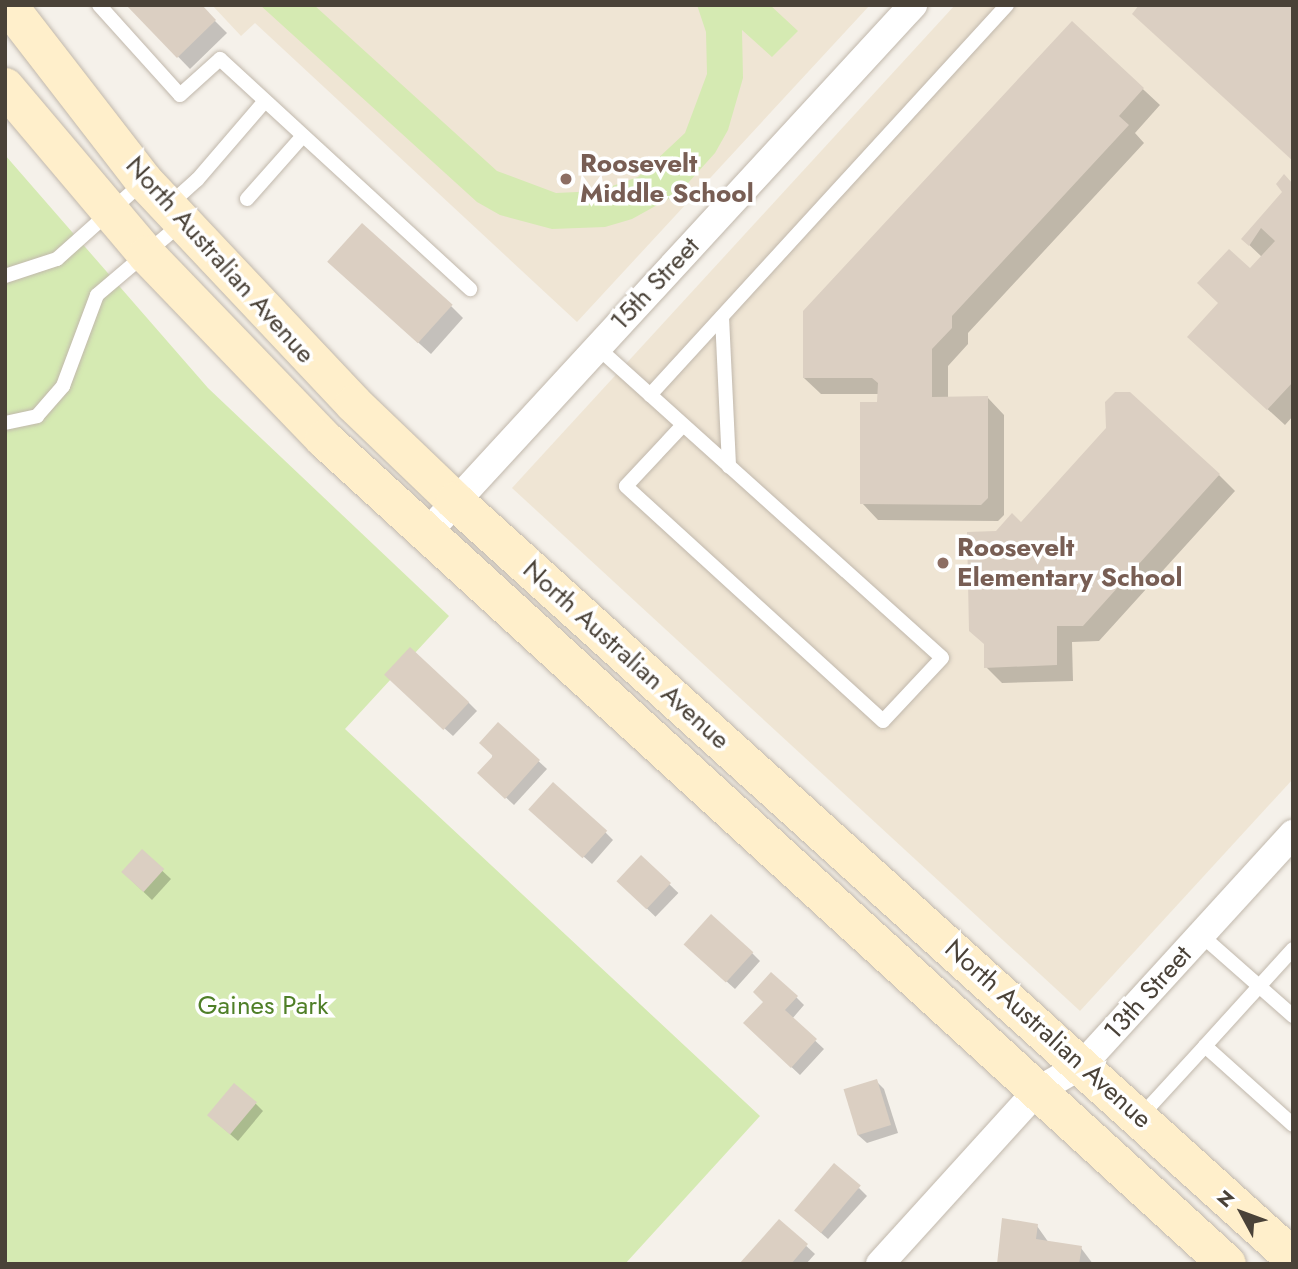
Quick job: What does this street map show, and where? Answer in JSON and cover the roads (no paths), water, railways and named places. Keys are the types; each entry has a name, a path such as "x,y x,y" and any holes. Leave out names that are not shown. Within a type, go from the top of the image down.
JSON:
{"main road":[{"name":"North Australian Avenue","path":"8,5 164,204 354,404 455,501 1293,1258"},
{"name":"North Australian Avenue","path":"5,87 108,213 324,439 1227,1264"}],"street":[{"name":"15th Street","path":"427,533 913,5"},
{"name":"13th Street","path":"880,1264 1037,1091 1082,1065 1293,834"}],"lane":[{"path":"99,5 180,94 220,59 301,138 470,289"},
{"path":"650,396 1007,5"},
{"path":"5,276 57,259 108,213 164,204 197,180 265,101"},
{"path":"247,199 301,138"},
{"path":"5,423 37,416 63,386 97,295 147,255 164,204"},
{"path":"722,317 729,467"},
{"path":"597,347 942,658 883,722 626,486 683,425"},
{"path":"1201,935 1293,1016"},
{"path":"1140,1117 1293,949"},
{"path":"1205,1046 1293,1125"}],"place":[{"name":"Roosevelt Middle School","path":"566,179"},
{"name":"Roosevelt Elementary School","path":"943,563"}],"park label":[{"name":"Gaines Park","path":"263,1006"}]}
